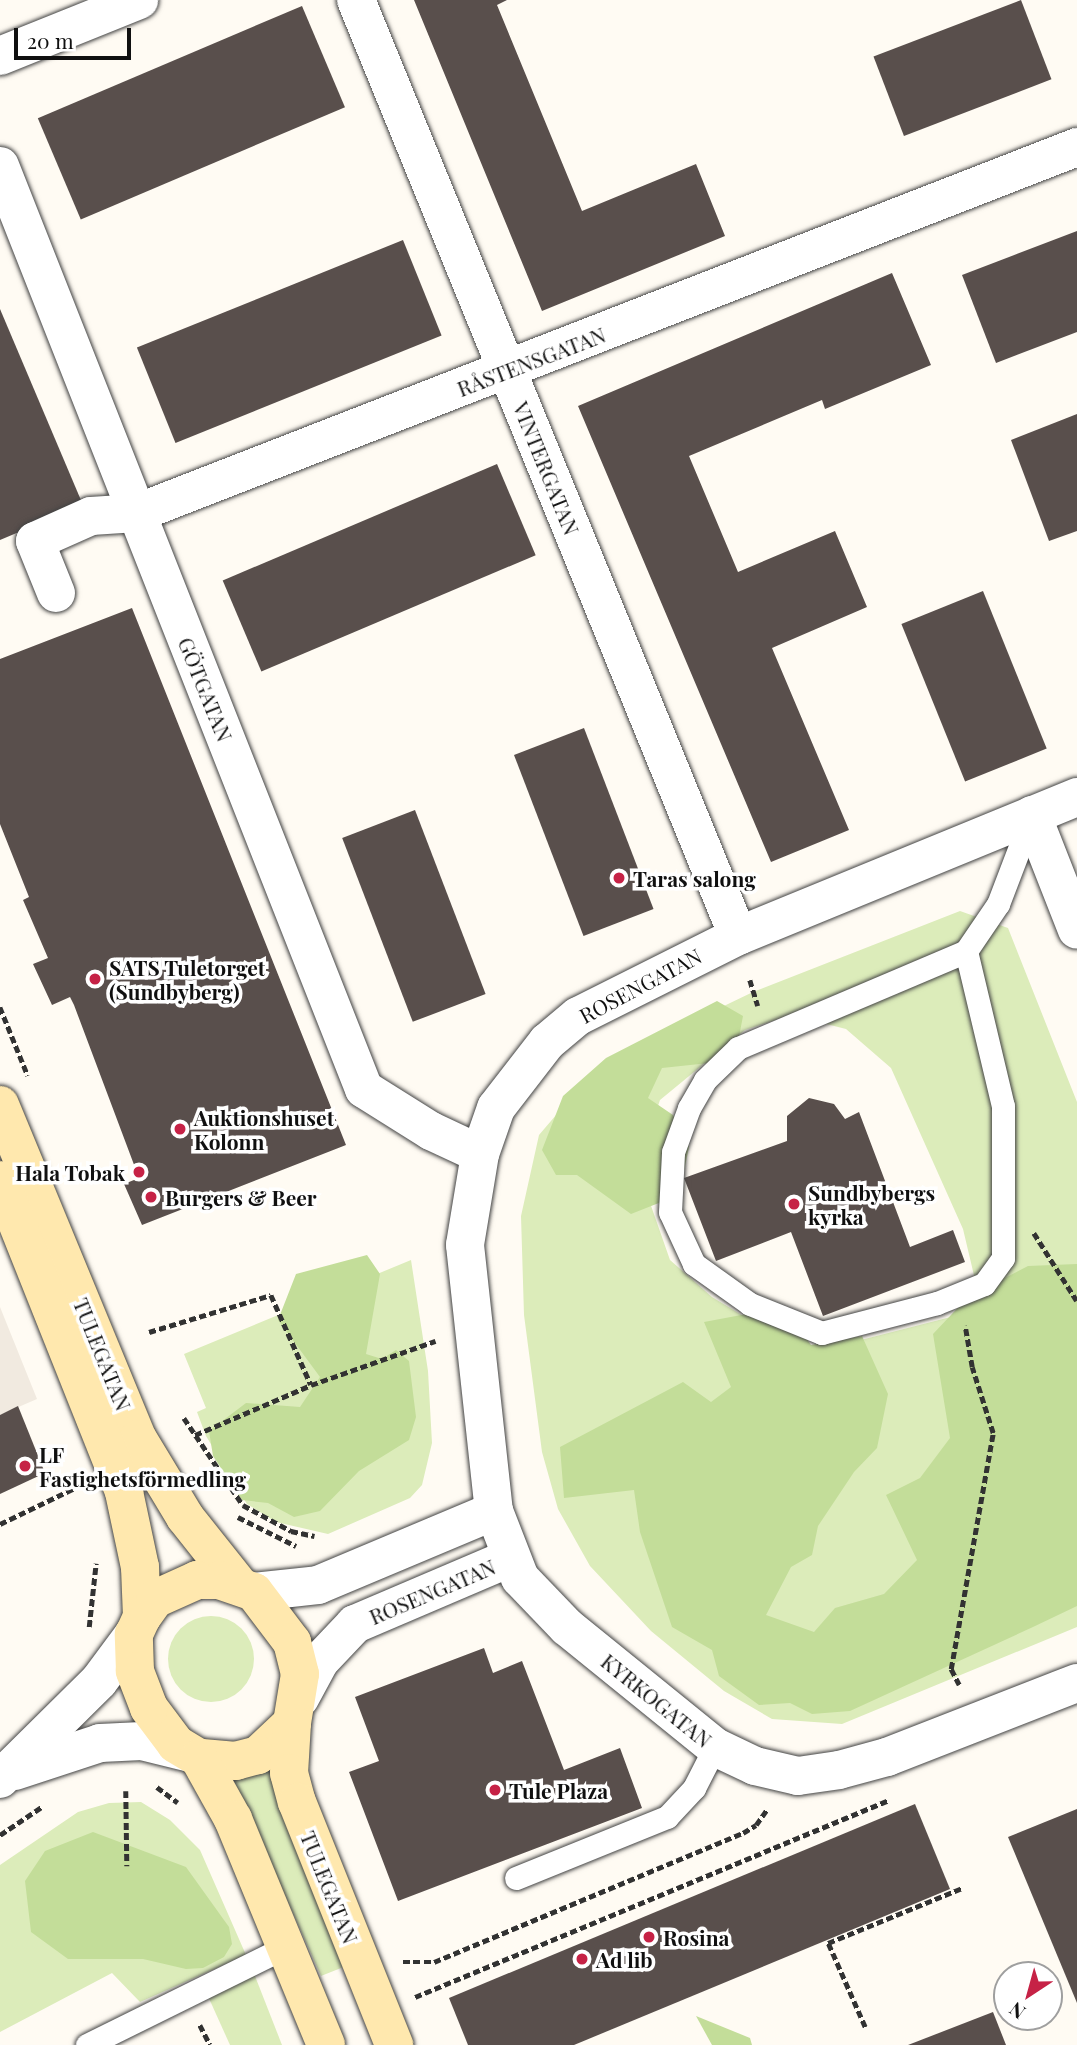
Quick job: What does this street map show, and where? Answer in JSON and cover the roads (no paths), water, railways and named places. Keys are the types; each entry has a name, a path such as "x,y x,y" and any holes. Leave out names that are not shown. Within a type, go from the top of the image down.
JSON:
{"street":[{"path":"0,56 139,0"},
{"name":"VINTERGATAN","path":"356,0 738,936"},
{"name":"RÅSTENSGATAN","path":"56,593 35,541 91,516 137,513 1077,147"},
{"name":"GÖTGATAN","path":"0,166 364,1089 430,1131 480,1154"},
{"name":"ROSENGATAN","path":"296,1711 320,1661 355,1624 510,1558 494,1511 465,1245 480,1154 496,1108 521,1072 578,1016 738,936 1077,797"},
{"path":"1032,816 1077,930"},
{"name":"TULEGATAN","path":"0,1105 138,1439 185,1517 246,1589"},
{"name":"TULEGATAN","path":"0,1180 124,1492 140,1567 138,1626"},
{"path":"3,1777 99,1681 155,1599 197,1580 246,1589 318,1585 494,1511"},
{"name":"KYRKOGATAN","path":"510,1558 534,1597 715,1747 775,1771 798,1776 887,1757 1077,1683"},
{"path":"3,1777 100,1743 142,1741 192,1755 236,1761 258,1755 296,1711 300,1674 292,1642 246,1589"},
{"path":"138,1626 139,1688 159,1725 192,1755 233,1819 326,2045"},
{"name":"TULEGATAN","path":"296,1711 289,1773 297,1802 394,2045"}],"lane":[{"path":"966,951 1003,1106 1006,1216 1003,1258 984,1284 960,1294 822,1333 750,1304 694,1264 670,1212 673,1152 689,1108 705,1080 738,1048 966,951 998,904 1032,816"},
{"path":"516,1878 667,1817 688,1796 715,1747"},
{"path":"87,2045 287,1946"}],"place":[{"name":"Taras salong","path":"619,878"},
{"name":"SATS Tuletorget (Sundbyberg)","path":"95,979"},
{"name":"Auktionshuset Kolonn","path":"180,1129"},
{"name":"Hala Tobak","path":"139,1172"},
{"name":"Burgers & Beer","path":"151,1197"},
{"name":"Sundbybergs kyrka","path":"794,1204"},
{"name":"LF Fastighetsförmedling","path":"25,1466"},
{"name":"Tule Plaza","path":"495,1790"},
{"name":"Rosina","path":"649,1937"},
{"name":"Ad lib","path":"582,1959"}]}
